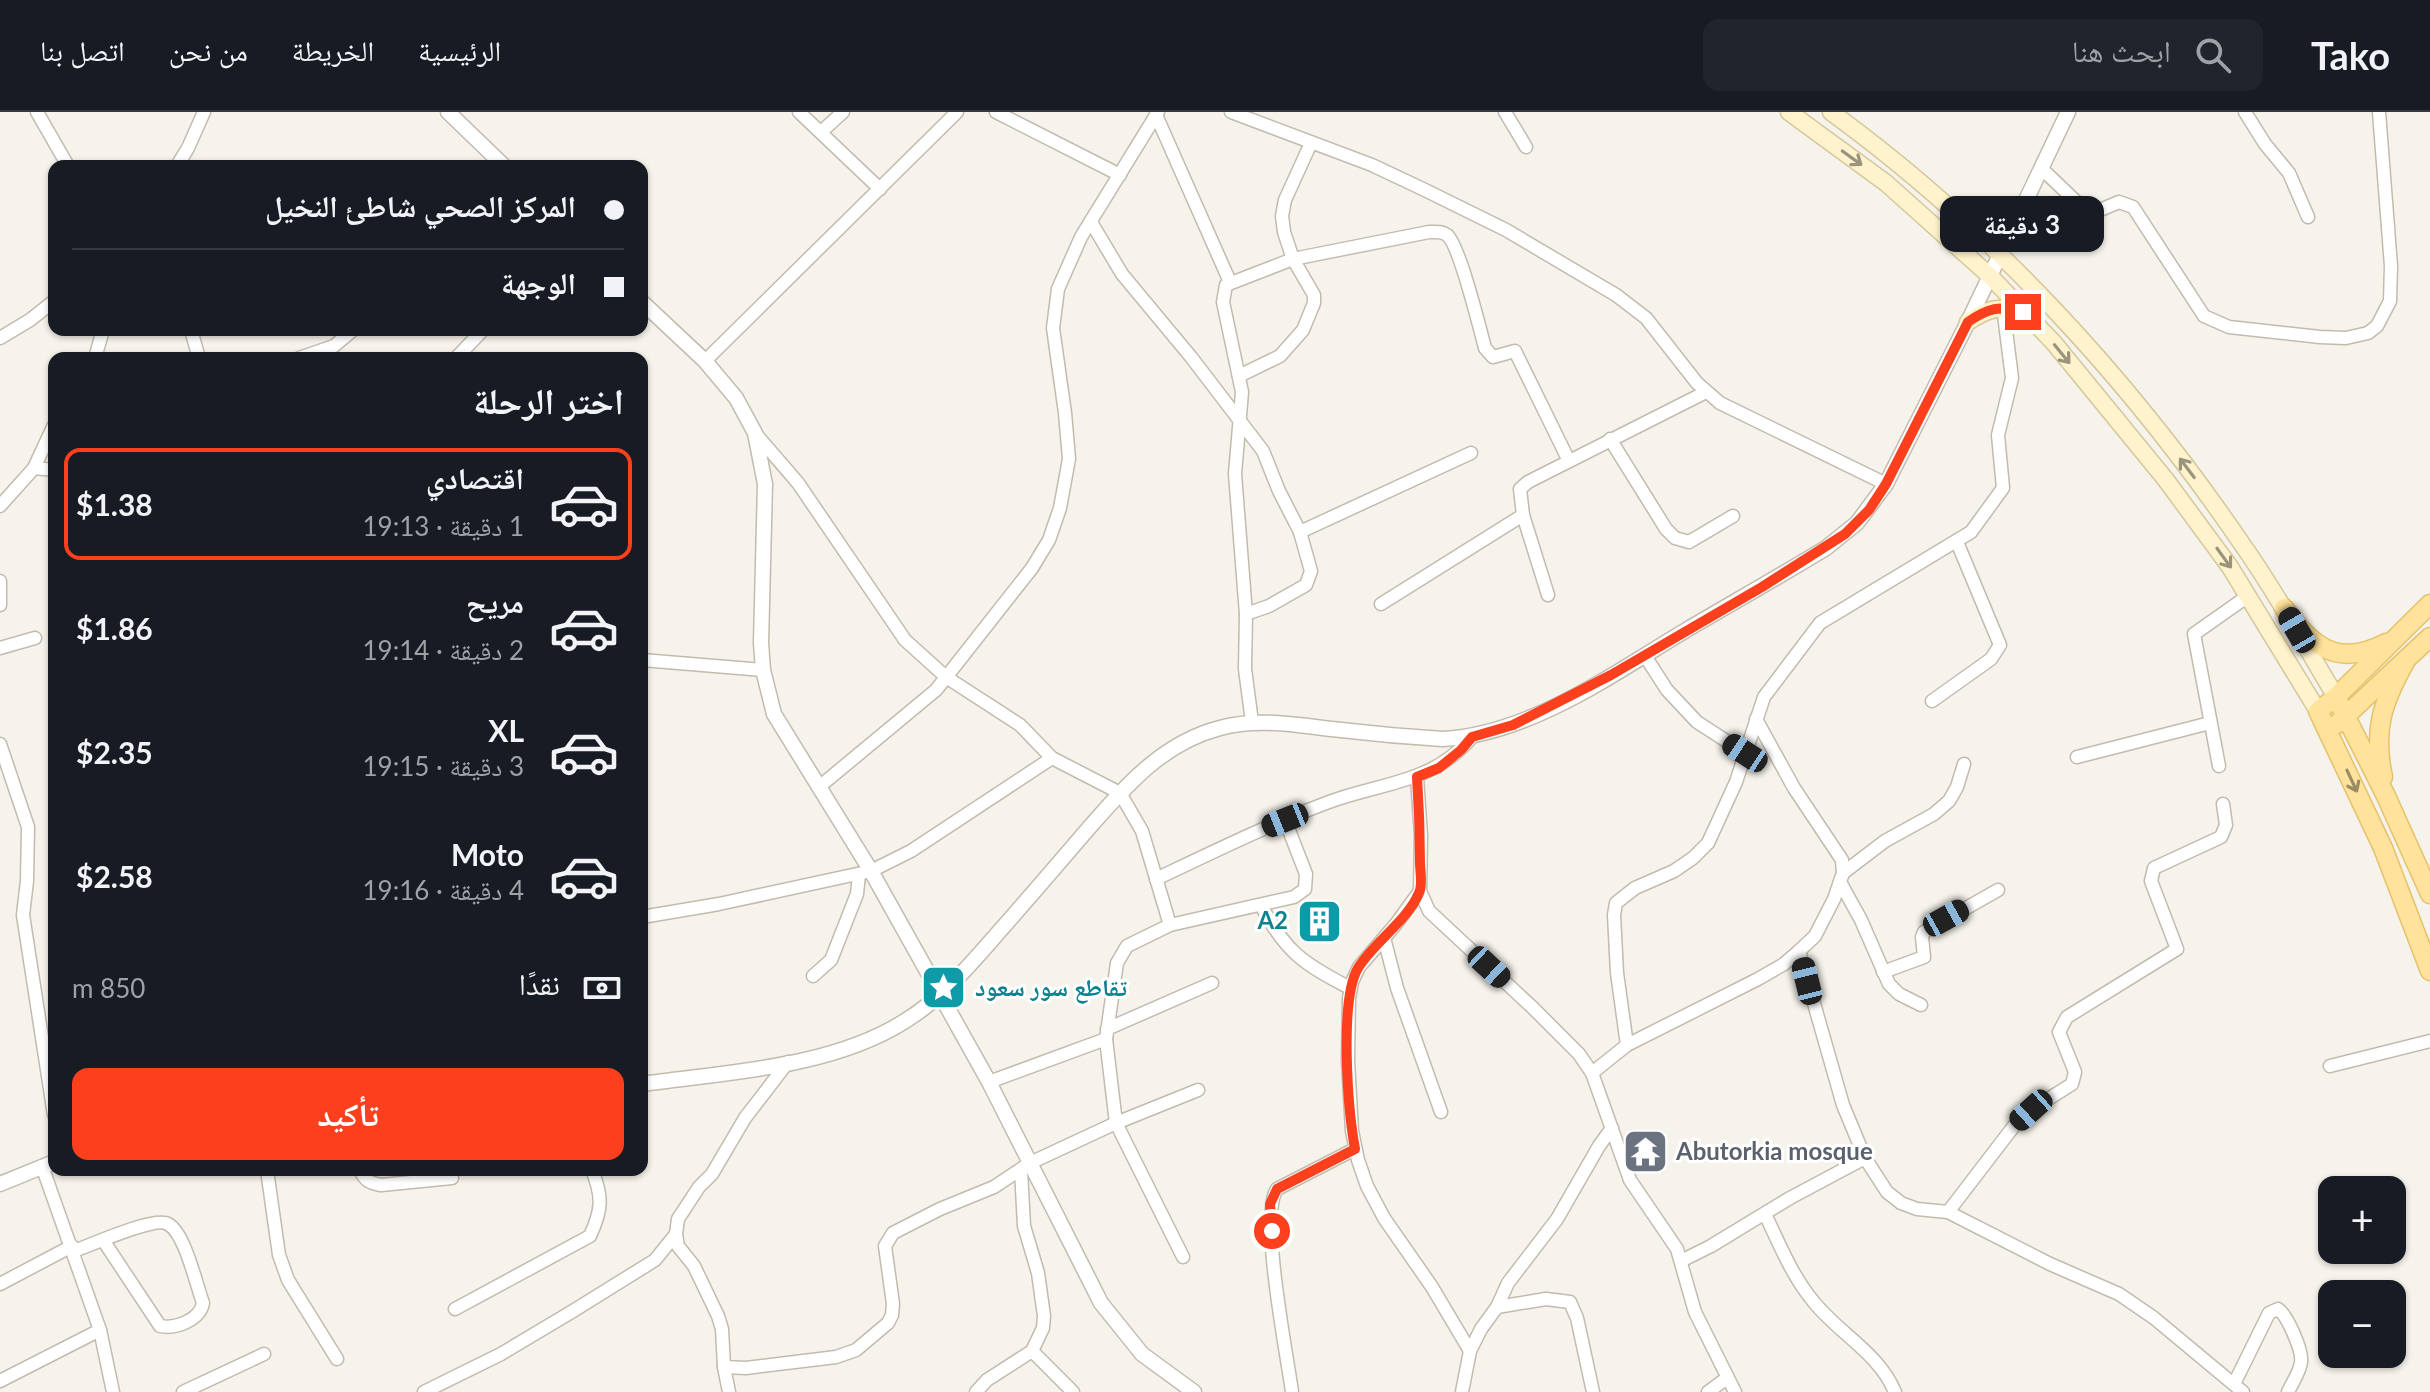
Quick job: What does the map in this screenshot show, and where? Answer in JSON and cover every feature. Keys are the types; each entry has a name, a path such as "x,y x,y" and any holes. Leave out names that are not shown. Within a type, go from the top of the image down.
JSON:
{"main road":[{"path":"1789,112 1886,183 1990,276 2054,343 2166,480 2230,567 2329,731 2383,848 2430,971"},
{"path":"1831,112 1882,149 2000,255 2147,415 2245,547 2284,608 2346,716 2430,894"},
{"path":"1963,220 1998,223 2022,211"},
{"path":"1968,322 1985,311 2003,307 2023,312"},
{"path":"2318,711 2430,604"},
{"path":"2284,608 2308,639 2343,654 2361,653 2399,635"},
{"path":"2329,731 2430,637"},
{"path":"2386,796 2380,763 2380,714 2405,662"}],"street":[{"path":"37,112 65,160"},
{"path":"181,160 204,112"},
{"path":"448,112 498,160"},
{"path":"799,112 880,189"},
{"path":"821,132 843,112"},
{"path":"705,361 957,112"},
{"path":"996,112 1120,175"},
{"path":"1231,112 1372,165 1506,230 1616,295 1646,318 1706,392 1748,418 1886,484"},
{"path":"1505,112 1526,147"},
{"path":"648,1083 788,1062 838,1051 874,1039 907,1020 940,995 976,958 1120,793 1166,751 1217,728 1252,722 1416,737 1472,737 1513,725 1645,656 1845,534 1869,510 1886,484 1968,322 2068,112"},
{"path":"2245,112 2265,144 2289,173 2308,217"},
{"path":"2042,169 2087,212 2093,213 2119,202 2133,207 2204,316 2210,320 2229,327 2346,338 2368,333 2377,326 2390,301 2391,266 2379,112"},
{"path":"819,787 927,698 1032,568 1049,540 1069,459 1055,352 1054,310 1058,289 1091,222 1157,114"},
{"path":"1157,114 1230,282"},
{"path":"1239,376 1280,356 1303,330 1311,313 1314,295 1293,259 1282,216 1285,200 1311,143"},
{"path":"1091,222 1122,274 1263,451 1300,532 1311,571 1306,585 1269,606 1246,614"},
{"path":"1252,722 1245,669 1246,614 1235,474 1242,392 1223,302 1224,291 1230,282 1293,259 1429,232 1449,236 1457,252 1485,348 1493,357 1515,351 1569,461"},
{"path":"0,338 48,306"},
{"path":"1627,1045 1617,973 1616,903 1635,888 1674,871 1708,843 1736,782 1764,697 1820,623 1957,542 1981,521 2003,488 1998,435 2012,378 2003,307"},
{"path":"648,308 705,361 736,398 755,433 793,475 905,640 946,677 1020,725 1052,758 1120,793 1142,831 1170,925"},
{"path":"316,352 334,346 346,336"},
{"path":"462,352 477,336"},
{"path":"1548,595 1523,515 1520,489 1610,439 1706,392"},
{"path":"755,433 765,484 761,614 763,670 774,714 989,1082 1025,1167 1101,1303 1142,1354 1194,1392"},
{"path":"0,506 34,468 48,438"},
{"path":"1610,439 1666,529 1675,538 1689,542 1733,516"},
{"path":"1300,532 1471,453"},
{"path":"34,468 48,469"},
{"path":"1381,604 1523,515"},
{"path":"1932,701 1991,659 2000,645 1957,542"},
{"path":"0,581 0,605"},
{"path":"2219,766 2194,634 2248,596"},
{"path":"0,648 35,638"},
{"path":"1645,656 1667,690 1697,722 1745,753"},
{"path":"648,660 763,670"},
{"path":"1592,1073 1627,1045 1784,964 1815,936 1834,899 1842,877 1842,860 1794,788 1756,719"},
{"path":"2077,757 2210,723"},
{"path":"1156,879 1332,801 1439,768 1472,737"},
{"path":"0,744 28,827 23,915 48,1076"},
{"path":"648,916 865,873 911,851 1052,758"},
{"path":"1842,877 1885,841 1934,814 1949,801 1964,764"},
{"path":"1417,777 1421,836 1420,891 1429,911 1533,1008 1579,1054 1592,1073 1630,1180 1668,1233 1681,1261 1695,1312 1735,1392"},
{"path":"1948,1212 2017,1122 2072,1084 2075,1072 2059,1032 2067,1017 2177,949 2151,881 2151,871 2221,837 2226,825 2223,804"},
{"path":"1183,1257 1116,1123 1106,1034 1112,981 1121,953 1127,946 1170,925 1294,897 1305,889 1307,881 1285,820"},
{"path":"813,976 831,960 865,873"},
{"path":"1842,877 1889,984 1899,994 1921,1005"},
{"path":"1883,972 1924,957 1924,932 1998,890"},
{"path":"1420,891 1359,967 1350,988 1348,1061 1352,1131 1367,1186 1384,1218 1432,1287 1470,1351"},
{"path":"1261,905 1286,948 1319,972 1350,988"},
{"path":"1384,938 1397,988 1441,1112"},
{"path":"1799,951 1843,1105 1865,1158 1887,1192 1901,1203 1948,1212 2050,1264 2119,1294 2154,1318 2239,1388 2266,1319 2269,1313 2278,1309 2285,1316 2301,1357 2301,1365 2288,1392"},
{"path":"989,1082 1106,1034 1212,983"},
{"path":"2330,1066 2430,1041"},
{"path":"729,1392 722,1329 694,1266 678,1246 678,1219 699,1187 712,1174 745,1118 788,1062"},
{"path":"724,1367 746,1368 836,1357 856,1350 888,1323 892,1315 885,1246 887,1239 908,1224 994,1187 1025,1167 1116,1123 1198,1090"},
{"path":"1462,1392 1470,1351 1481,1329 1497,1307 1508,1283 1557,1219 1612,1128"},
{"path":"1292,1392 1273,1257 1270,1204 1273,1195 1284,1184 1355,1149"},
{"path":"1681,1261 1865,1158"},
{"path":"0,1184 48,1164"},
{"path":"976,1392 987,1380 1032,1351 1043,1328 1036,1262 1024,1226 1025,1167"},
{"path":"52,1176 100,1330 113,1392"},
{"path":"268,1176 279,1255 288,1280 337,1359"},
{"path":"363,1176 370,1183 381,1185 452,1178"},
{"path":"455,1309 590,1236 599,1216 600,1192 594,1176"},
{"path":"1765,1214 1790,1265 1813,1302 1877,1363 1895,1392"},
{"path":"0,1284 73,1249 160,1221 170,1224 180,1235 203,1303 202,1311 171,1327 160,1326 103,1240"},
{"path":"424,1392 501,1354 655,1260 676,1234"},
{"path":"1497,1307 1546,1299 1570,1302 1577,1318 1593,1392"},
{"path":"0,1381 100,1330"},
{"path":"1032,1351 1073,1392"},
{"path":"183,1392 264,1354"},
{"path":"1708,1392 1727,1378"}],"place":[{"name":"A2","path":"1319,921"},
{"name":"تقاطع سور سعود","path":"944,988"},
{"name":"Abutorkia mosque","path":"1645,1152"}],"route":[{"path":"1272,1231 1270,1204 1277,1189 1355,1149 1348,1061 1349,998 1359,967 1420,891 1421,836 1417,777 1439,768 1472,737 1513,725 1611,675 1762,587 1845,534 1869,510 1886,484 1968,322 1995,307 2023,312"}]}
